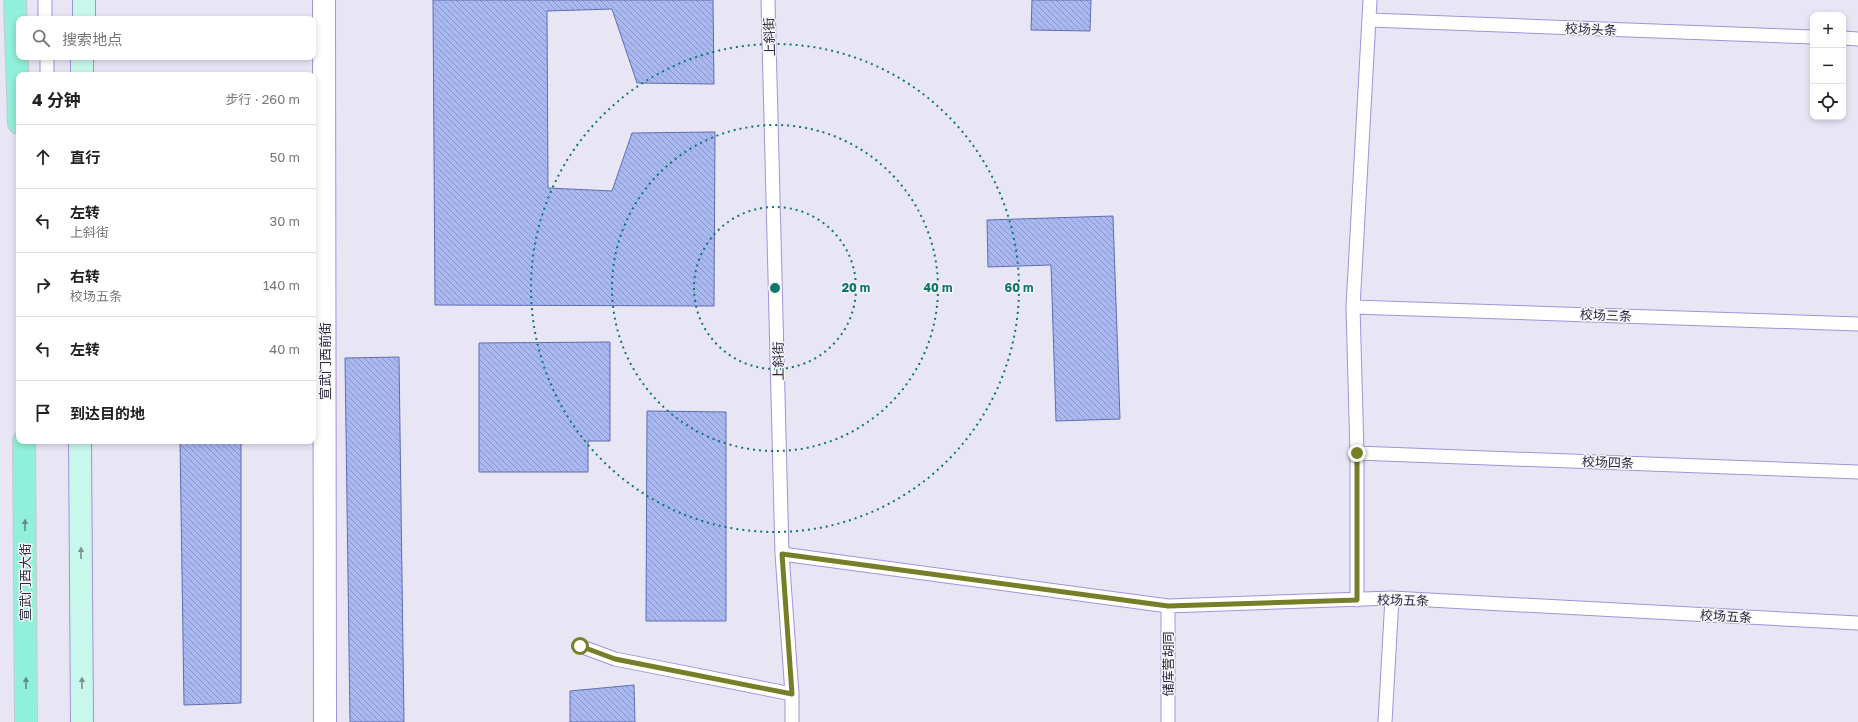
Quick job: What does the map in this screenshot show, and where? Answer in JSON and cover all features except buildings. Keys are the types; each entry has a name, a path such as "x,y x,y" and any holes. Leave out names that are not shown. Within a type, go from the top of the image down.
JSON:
{"main road":[{"path":"15,0 16,31"},
{"path":"17,60 17,72"},
{"name":"宣武门西大街","path":"24,444 26,722"}],"street":[{"path":"84,0 84,16"},
{"name":"宣武门西前街","path":"324,0 325,722"},
{"path":"82,60 82,72"},
{"path":"80,444 82,722"}],"lane":[{"path":"45,0 46,16"},
{"name":"上斜街","path":"768,0 782,554 792,694 792,722"},
{"path":"1357,600 1357,453 1353,307 1370,0"},
{"name":"校场头条","path":"1370,20 1810,37"},
{"path":"1846,38 1858,39"},
{"path":"47,60 47,72"},
{"name":"校场三条","path":"1353,307 1858,324"},
{"name":"校场四条","path":"1357,453 1858,472"},
{"name":"校场五条","path":"782,554 1168,606 1392,598 1858,623"},
{"path":"1385,722 1392,598"},
{"name":"储库营胡同","path":"1168,606 1168,722"},
{"path":"580,646 615,659 792,694"}],"route":[{"path":"580,646 615,659 792,694 782,554 1168,606 1357,600 1357,453"}]}
